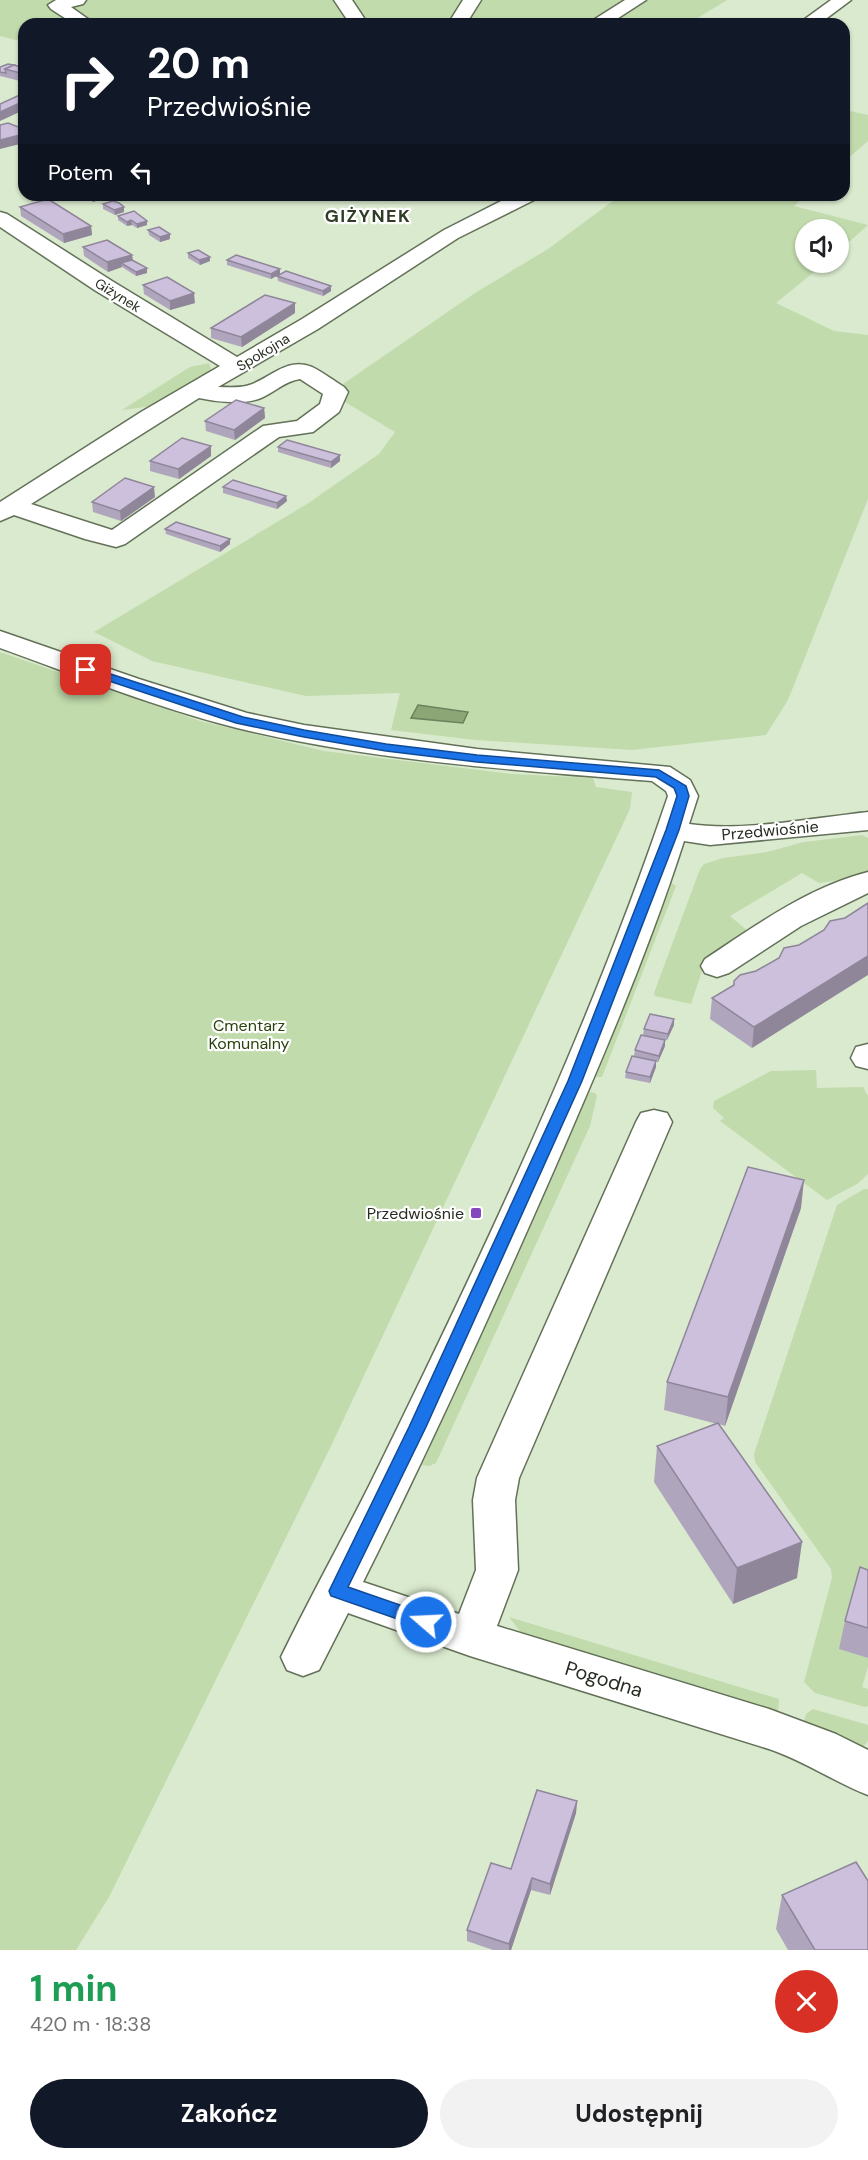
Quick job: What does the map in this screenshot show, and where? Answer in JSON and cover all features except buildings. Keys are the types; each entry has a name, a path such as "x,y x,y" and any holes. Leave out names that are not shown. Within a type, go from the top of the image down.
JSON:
{"street":[{"path":"55,2 77,0"},
{"path":"343,0 355,18"},
{"path":"461,18 472,0"},
{"path":"606,18 636,0"},
{"path":"816,18 842,0"},
{"path":"55,2 78,18"},
{"name":"Spokojna","path":"5,509 149,417 238,367 451,234 517,201"},
{"name":"Giżynek","path":"0,218 104,286 238,367"},
{"path":"5,509 116,539 272,431 304,427 331,407 336,392 304,372 285,374 252,393 213,394 196,390"},
{"path":"0,639 129,685 240,720 304,734 386,747 477,758 659,773 680,786 683,796 575,1081 432,1396 338,1591 303,1657"},
{"name":"Przedwiośnie","path":"672,830 710,836 868,821"},
{"path":"717,966 782,922 839,892 868,882"},
{"path":"470,1637 486,1603 497,1570 494,1500 498,1478 559,1344 654,1122"},
{"name":"Pogodna","path":"338,1591 470,1637 785,1736 842,1757 868,1774"}],"green space":[{"path":"0,0 727,0 698,18 18,18 18,40 0,36"},
{"path":"850,111 868,115 868,141 850,157"},
{"path":"613,201 799,201 794,206 845,219 795,219 795,273 813,273 776,303 834,331 868,335 868,499 788,700 766,735 632,750 475,740 391,730 400,693 306,696 152,661 94,632 307,504 379,454 395,432 330,393 475,293 548,249"},
{"path":"849,220 868,225 849,242"},
{"path":"209,363 211,369 209,372 152,406 122,410 190,367"},
{"name":"Cmentarz Komunalny","path":"0,652 200,721 324,751 512,774 593,778 596,787 632,792 630,809 331,1446 109,1897 76,1950 0,1950"},
{"path":"862,835 868,838 868,873 861,877 819,883 802,873 730,916 750,933 704,965 691,1004 655,996 654,993 700,869 704,864 723,858 767,852 804,842"},
{"path":"670,882 676,886 602,1077 596,1077"},
{"path":"816,1070 817,1088 863,1087 868,1096 868,1174 857,1184 827,1200 720,1121 724,1118 713,1108 714,1101 771,1071"},
{"path":"589,1092 597,1096 590,1126 436,1463 429,1466 422,1465"},
{"path":"864,1189 868,1189 868,1599 840,1649 868,1658 868,1667 862,1687 868,1689 868,1706 865,1707 815,1693 804,1682 832,1578 831,1569 755,1462 754,1454 837,1205"},
{"path":"509,1617 779,1699 778,1714 523,1635"},
{"path":"813,1709 868,1725 868,1741 864,1746 857,1745 804,1722 806,1714"}],"shaded area":[{"path":"418,705 468,712 463,723 411,718"}],"place":[{"name":"Przedwiośnie","path":"476,1213"}],"district":[{"name":"GIŻYNEK","path":"368,216"}],"route":[{"path":"86,670 240,720 304,734 477,758 659,773 680,786 683,796 657,873 575,1081 495,1260 338,1591 426,1622"}]}
